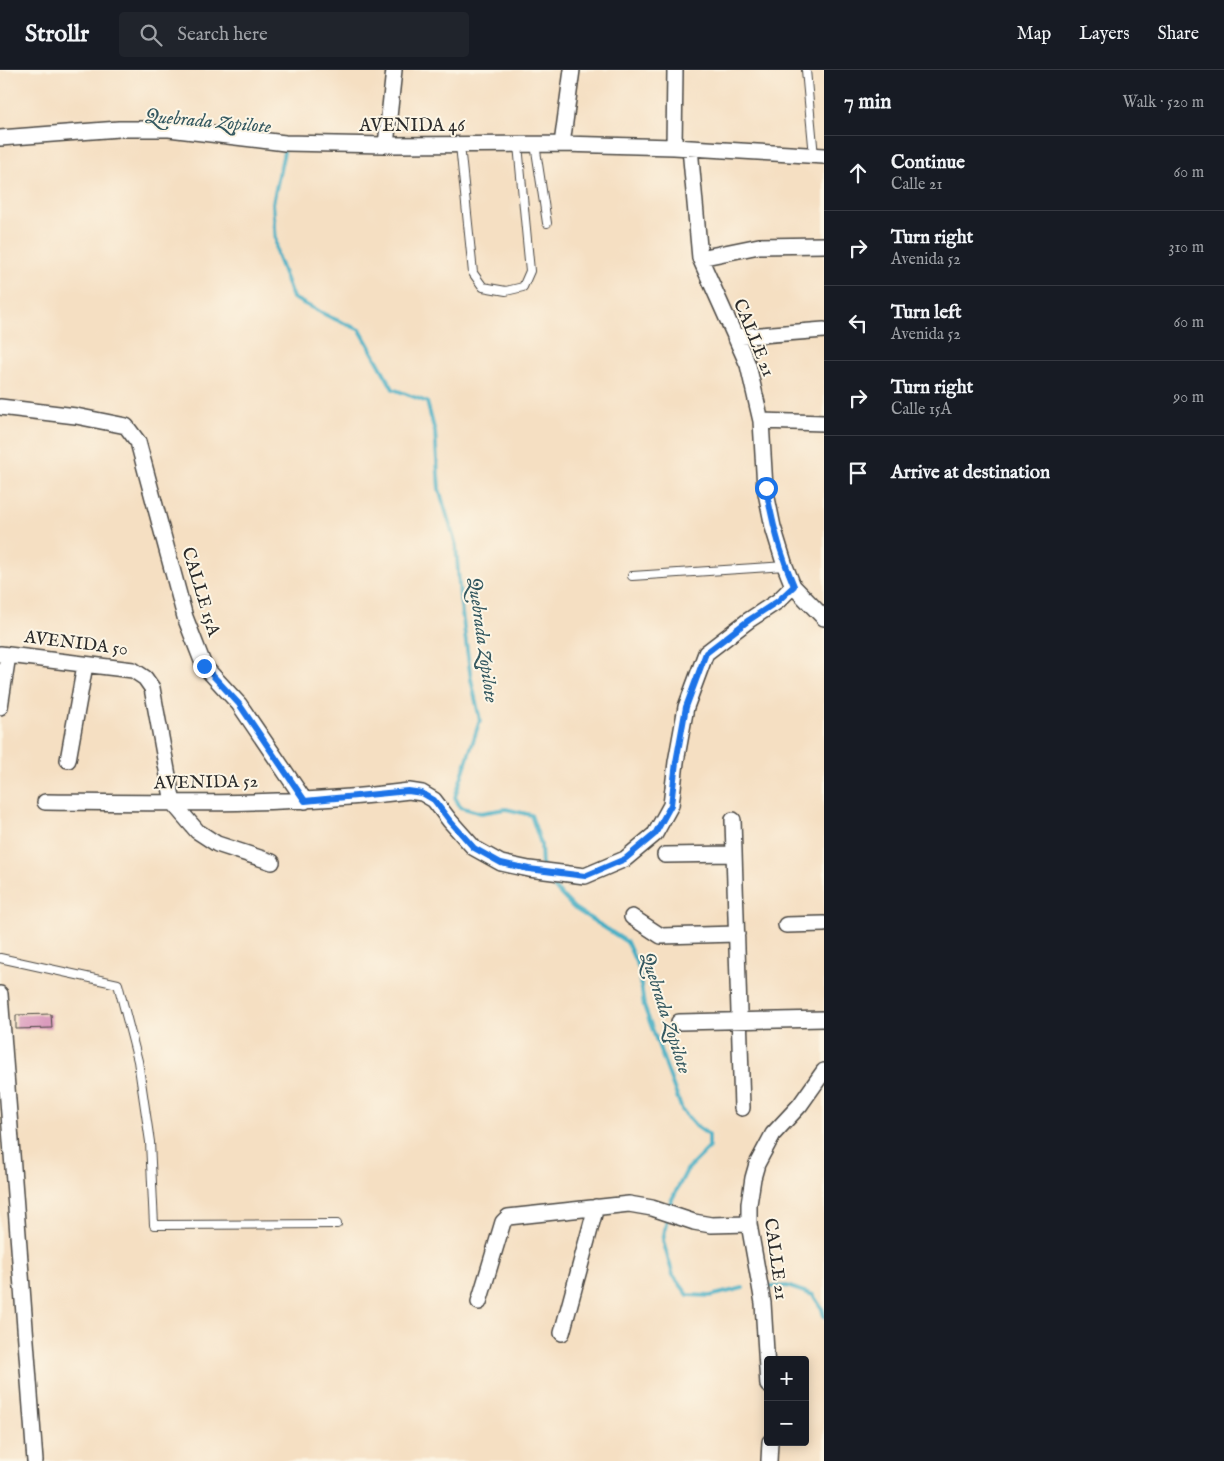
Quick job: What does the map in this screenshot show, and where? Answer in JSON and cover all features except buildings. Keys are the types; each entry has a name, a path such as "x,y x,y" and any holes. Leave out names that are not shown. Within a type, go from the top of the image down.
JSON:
{"street":[{"path":"386,145 394,70"},
{"path":"562,144 572,70"},
{"path":"674,147 675,70"},
{"name":"AVENIDA 46","path":"0,138 119,128 169,128 285,143 386,145 562,144 674,147 819,156"},
{"name":"CALLE 21","path":"690,148 700,258 748,365 761,421 766,488 773,527 785,566 794,586 824,618"},
{"path":"700,258 759,246 824,245"},
{"path":"734,336 824,330"},
{"name":"CALLE 15A","path":"0,407 76,416 126,426 138,442 185,617 204,666 239,704 305,801"},
{"path":"761,421 824,422"},
{"name":"AVENIDA 52","path":"44,802 305,801 408,791 422,793 434,800 474,848 501,863 546,872 585,876 625,859 655,834 671,805 676,762 686,707 706,653 749,620 778,601 794,586"},
{"path":"0,707 4,654"},
{"name":"AVENIDA 50","path":"4,654 133,670 145,678 152,688 173,803"},
{"path":"68,760 84,665"},
{"path":"173,803 197,831 218,844 272,862"},
{"path":"733,820 742,1108"},
{"path":"665,855 734,854"},
{"path":"632,917 661,936 737,934"},
{"path":"786,925 824,924"},
{"path":"0,994 35,1461"},
{"path":"679,1022 824,1019"},
{"name":"CALLE 21","path":"766,1356 763,1303 749,1224 749,1204 753,1178 757,1164 773,1134 800,1105 824,1071"},
{"path":"479,1302 503,1222 508,1217 514,1215 629,1204 652,1208 711,1226 749,1224"},
{"path":"562,1333 596,1207"},
{"path":"769,1461 770,1446"}],"lane":[{"path":"806,70 819,156"},
{"path":"535,144 547,223"},
{"path":"460,145 473,273 483,287 506,292 523,287 530,271 518,145"},
{"path":"632,576 785,566"},
{"path":"0,958 118,984 138,1061 150,1142 154,1225 337,1224"}],"waterway":[{"name":"Quebrada Zopilote","path":"285,147 273,203 277,255 293,298 360,330 393,389 427,402 435,432 439,489 456,545 460,598 471,679 480,720 455,797 460,807 481,813 506,809 531,815 541,844 542,868"},
{"name":"Quebrada Zopilote","path":"542,875 574,908 627,942 639,969 644,1006 682,1110 696,1126 709,1135 709,1148 687,1170 669,1205 668,1211"},
{"name":"Quebrada Zopilote","path":"667,1218 663,1241 673,1275 688,1295 710,1296 743,1288"},
{"path":"770,1287 787,1286 813,1295 822,1309 824,1317"}],"route":[{"path":"204,666 239,704 305,801 408,791 422,793 434,800 474,848 501,863 529,869 585,876 625,859 655,834 671,805 676,762 686,707 706,653 749,620 778,601 794,586 785,566 773,527 766,488"}]}
